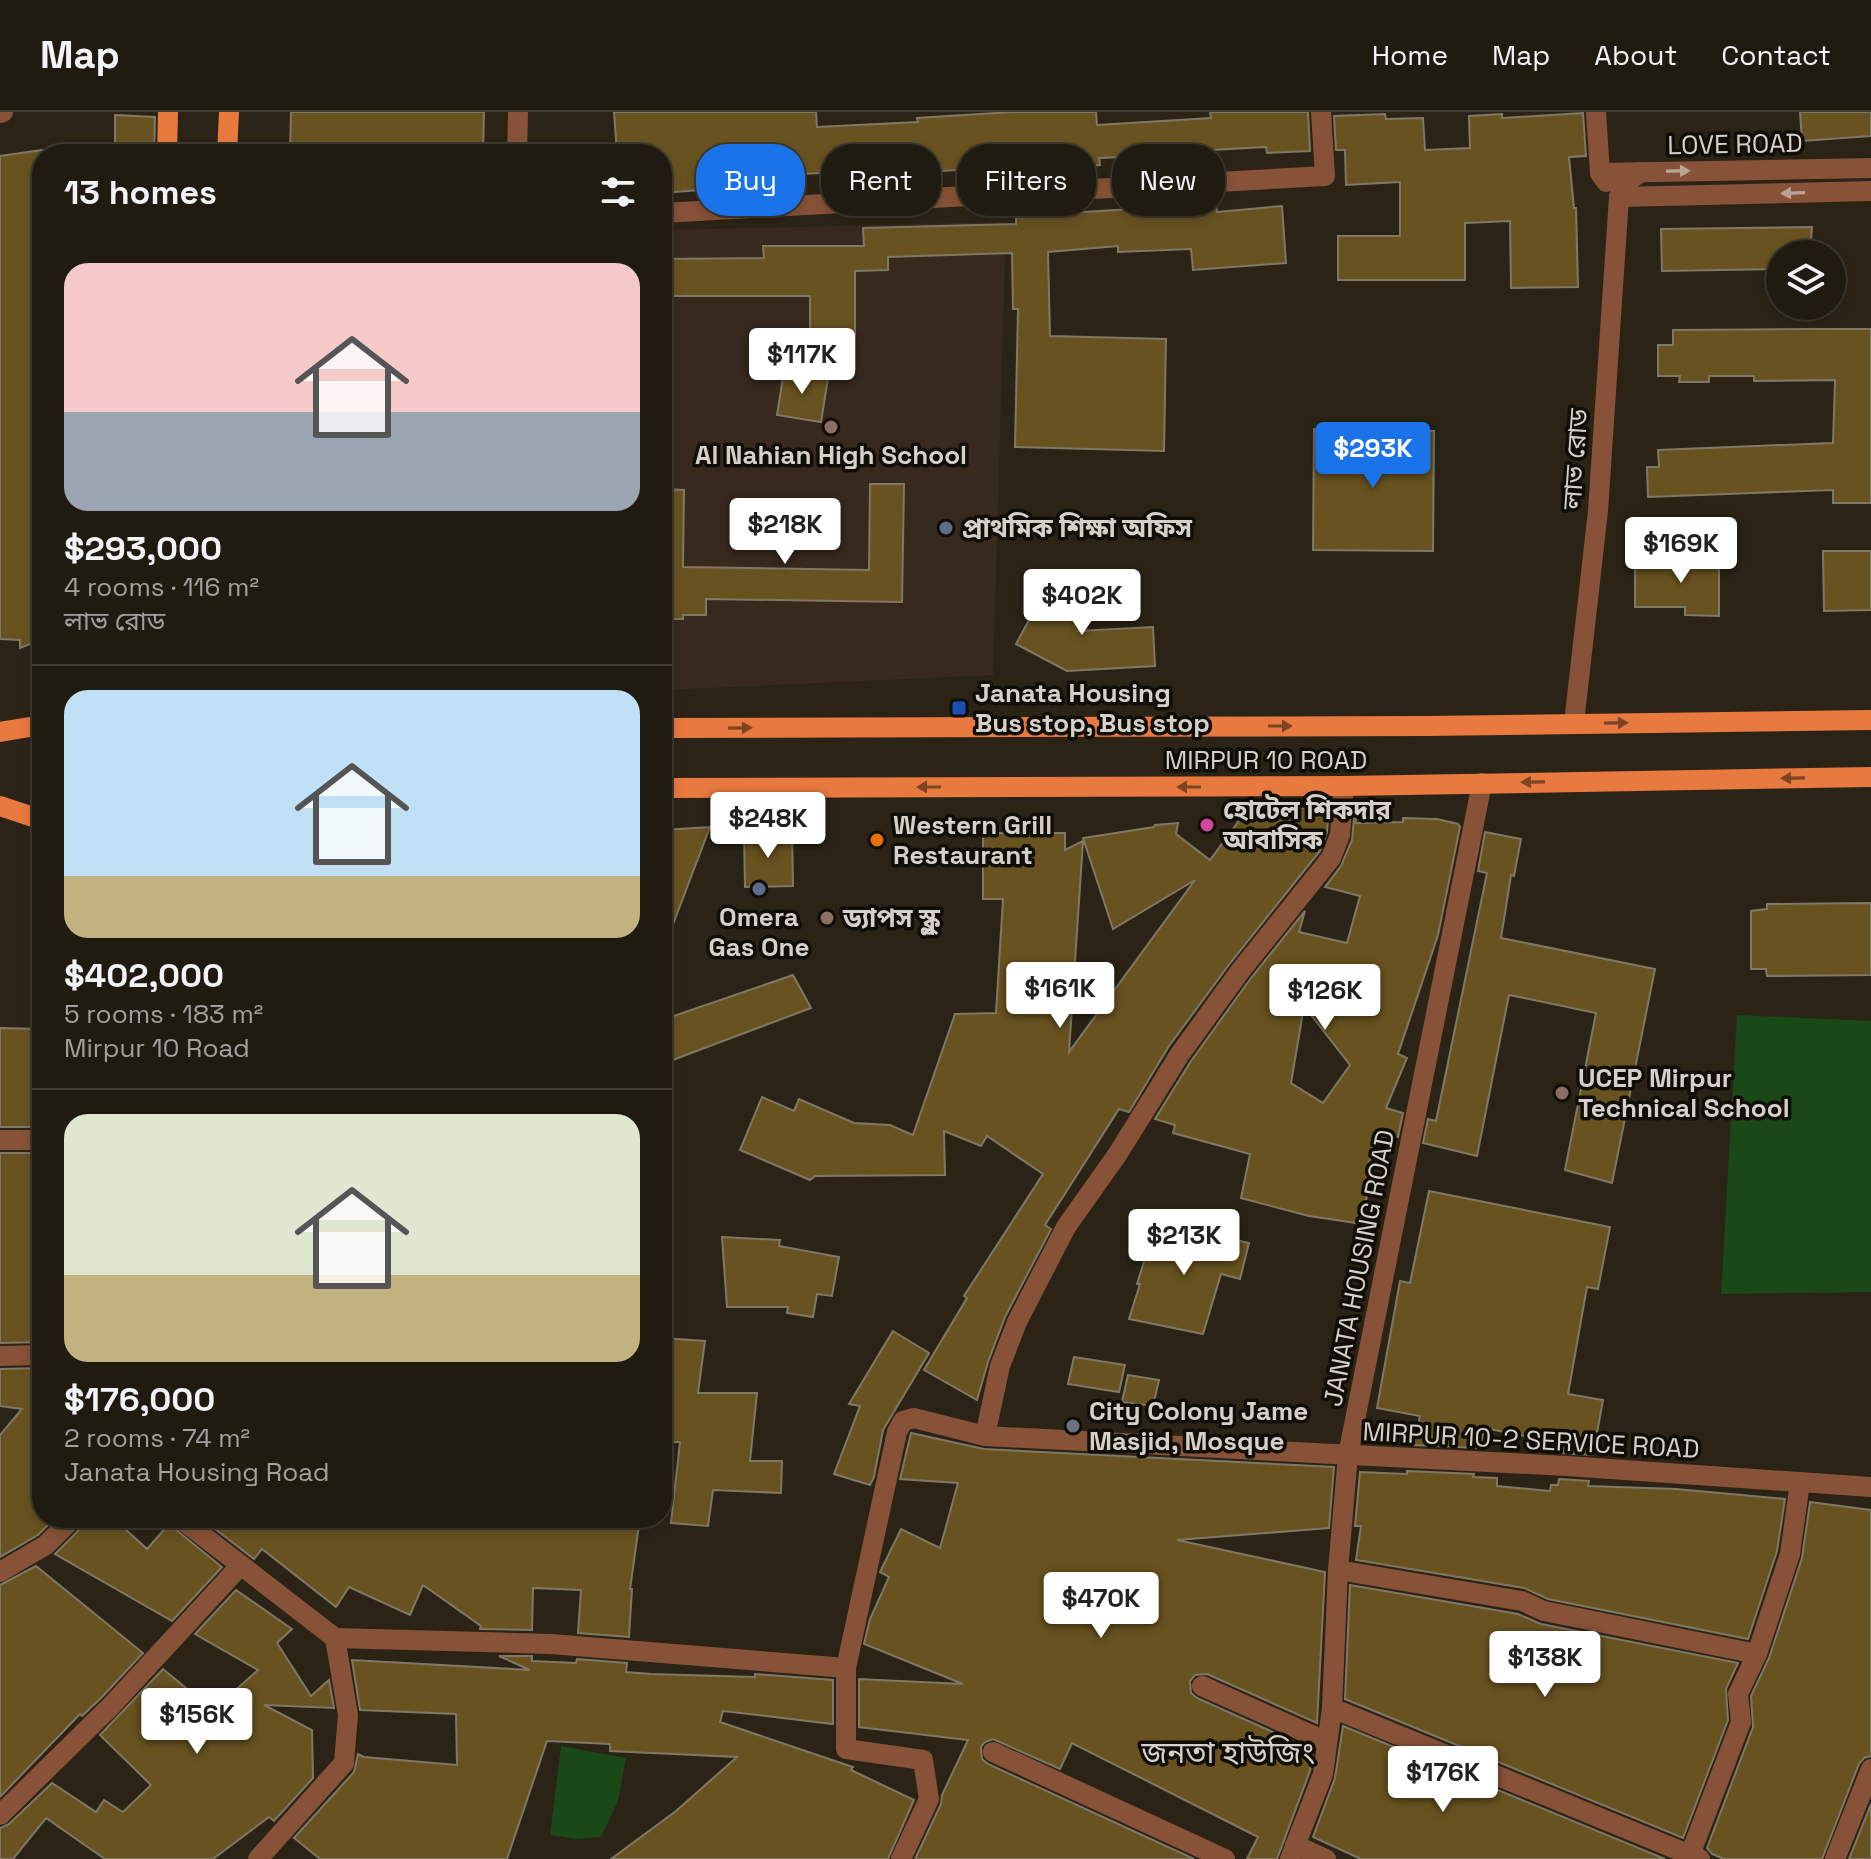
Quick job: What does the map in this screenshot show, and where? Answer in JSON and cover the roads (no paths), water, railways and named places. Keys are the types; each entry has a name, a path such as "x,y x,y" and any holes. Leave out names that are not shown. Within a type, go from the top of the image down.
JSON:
{"main road":[{"path":"167,144 168,112"},
{"path":"227,144 229,112"},
{"name":"MIRPUR 10 ROAD","path":"672,728 1871,720"},
{"path":"0,732 32,727"},
{"name":"MIRPUR 10 ROAD","path":"672,788 1344,786 1871,777"},
{"path":"0,806 32,817"}],"street":[{"path":"517,144 518,112"},
{"path":"672,212 1325,176 1321,112"},
{"path":"1596,112 1600,173 1611,191 1619,197 1628,181 1641,172"},
{"name":"LOVE ROAD","path":"1600,173 1871,168"},
{"name":"LOVE ROAD","path":"1619,197 1871,191"},
{"name":"লাভ রোড","path":"1574,723 1598,511 1619,197"},
{"name":"JANATA HOUSING ROAD","path":"1293,1852 1323,1774 1332,1708 1338,1570 1348,1455 1482,783"},
{"path":"985,1436 1000,1366 1017,1322 1066,1227 1117,1155 1180,1054 1241,970 1331,858 1340,835 1344,786"},
{"path":"0,1140 32,1140"},
{"path":"0,1356 32,1355"},
{"name":"MIRPUR 10-2 SERVICE ROAD","path":"846,1668 897,1432 903,1421 914,1418 985,1436 1567,1466 1871,1487"},
{"path":"1332,1708 1695,1857 1741,1722 1738,1694 1757,1654 1787,1567 1800,1482"},
{"path":"0,1572 46,1545 63,1528"},
{"path":"193,1528 335,1638 551,1644 846,1668 846,1749 923,1760 929,1799 901,1859"},
{"path":"0,1815 112,1705 241,1565"},
{"path":"1338,1570 1522,1601 1544,1611 1757,1654"},
{"path":"258,1859 344,1763 348,1715 335,1638"},
{"path":"1202,1686 1327,1742"},
{"path":"993,1752 1225,1859"},
{"path":"1835,1859 1871,1769"},
{"path":"1293,1852 1326,1859"}],"place":[{"name":"Al Nahian High School","path":"831,427"},
{"name":"প্রাথমিক শিক্ষা অফিস","path":"946,528"},
{"name":"Janata Housing Bus stop, Bus stop","path":"959,708"},
{"name":"হোটেল শিকদার আবাসিক","path":"1207,825"},
{"name":"Western Grill Restaurant","path":"877,840"},
{"name":"Omera Gas One","path":"759,889"},
{"name":"ড্যাপস স্কুল","path":"827,918"},
{"name":"UCEP Mirpur Technical School","path":"1562,1093"},
{"name":"City Colony Jame Masjid, Mosque","path":"1073,1426"}],"district":[{"name":"জনতা হাউজিং","path":"1228,1752"}]}
